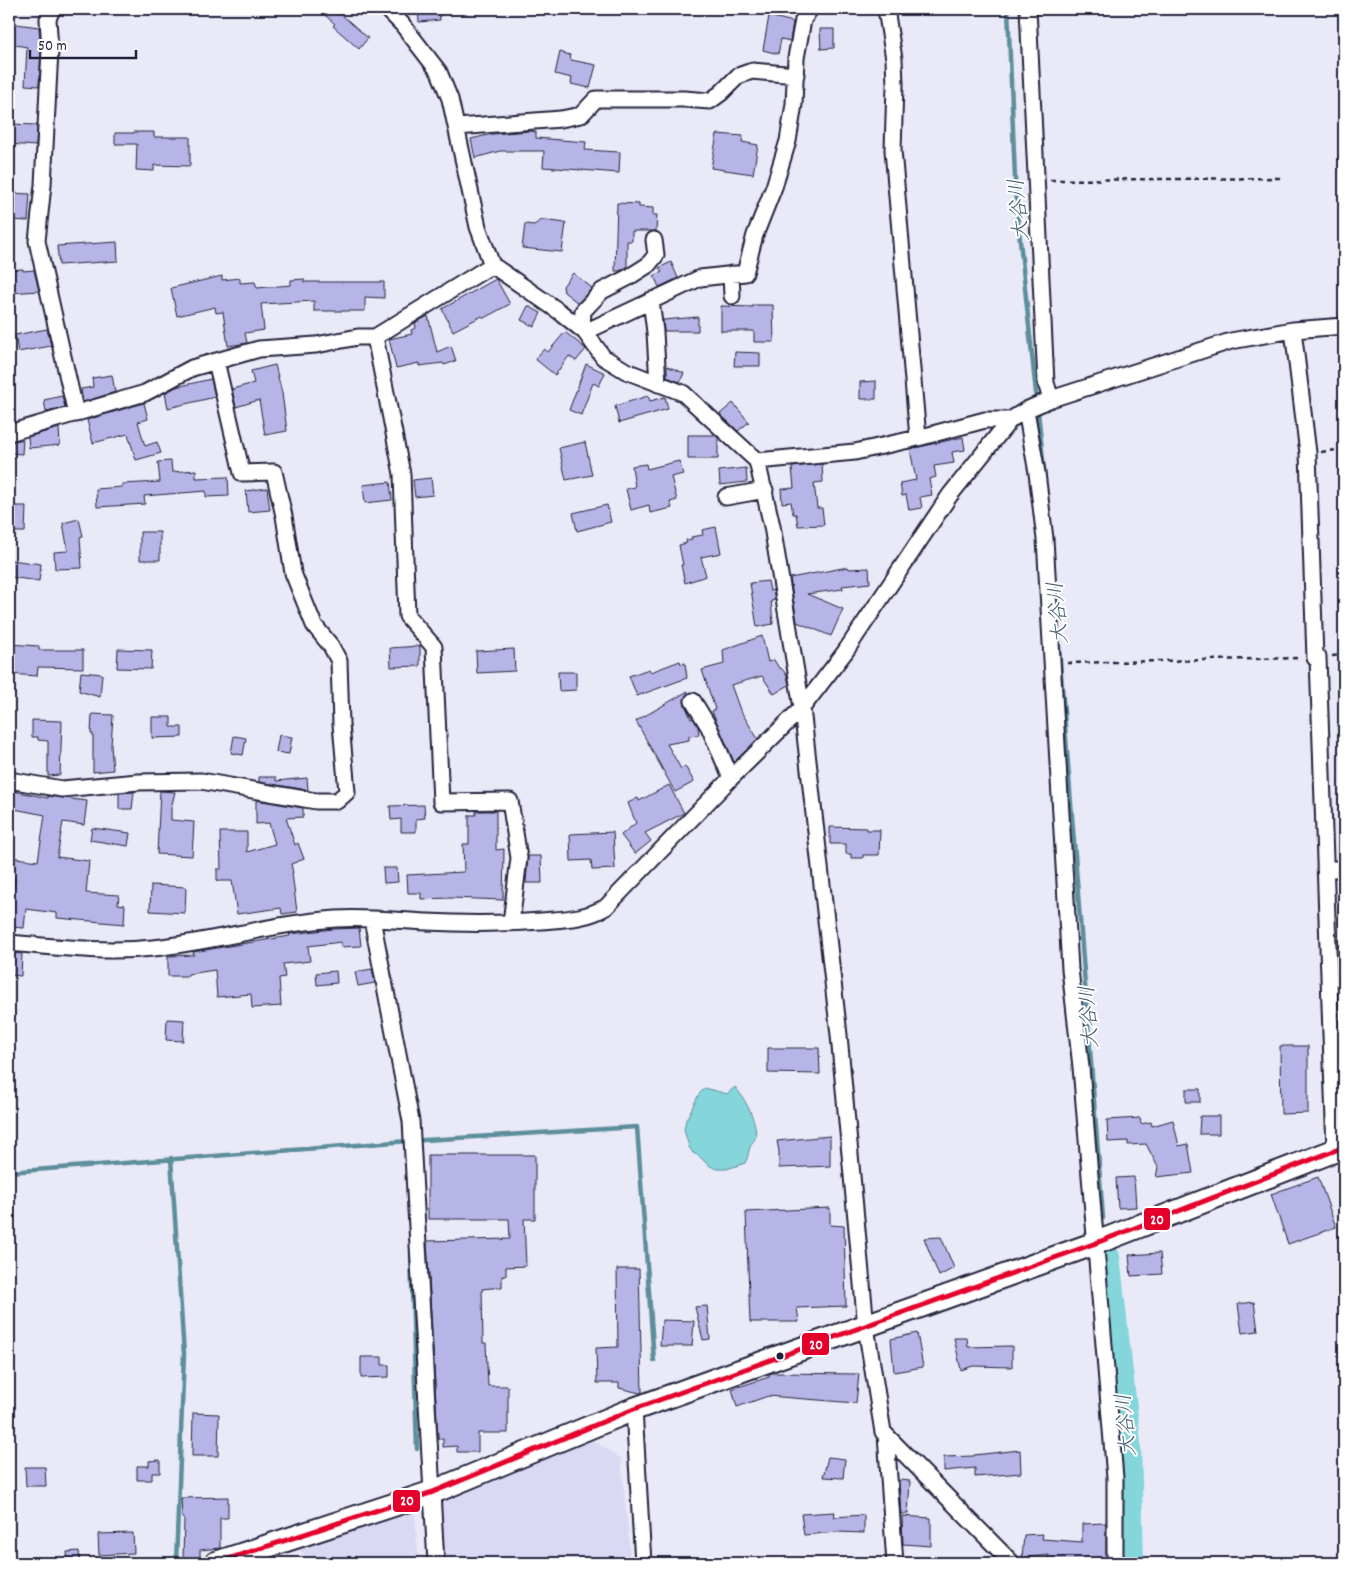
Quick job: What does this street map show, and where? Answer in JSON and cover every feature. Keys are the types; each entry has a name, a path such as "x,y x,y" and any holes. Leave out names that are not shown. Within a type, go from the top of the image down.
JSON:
{"highway":[{"path":"216,1563 433,1492 634,1410 1096,1243 1340,1148"}],"street":[{"path":"52,9 48,19 50,50 43,185 37,242 76,414"},
{"path":"387,9 402,24 439,72 450,99 478,228 492,265 584,330 603,357 626,371 683,393 704,410 757,461 765,490 778,561 802,708 839,1035 866,1327 883,1432 1012,1563"},
{"path":"584,330 700,278 745,272 755,235 774,187 788,141 794,104 796,58 803,20 810,9"},
{"path":"886,9 894,60 895,85 892,150 918,438"},
{"path":"1028,9 1046,383 1051,399"},
{"path":"457,127 562,119 581,115 596,99 684,99 710,101 738,76 752,71 796,75"},
{"path":"584,330 583,311 602,291 629,278 648,265 656,255 654,240"},
{"path":"9,433 145,393 192,368 259,349 316,346 358,337 376,337 492,265"},
{"path":"731,274 732,296"},
{"path":"651,300 658,384"},
{"path":"9,943 72,949 152,948 216,939 302,922 336,919 511,924 577,918 596,914 606,907 802,708 845,652 950,494 1010,420 1026,410 1051,399 1231,341 1293,330 1344,326"},
{"path":"1293,330 1308,453 1315,658 1318,657 1325,869 1340,1148"},
{"path":"376,337 402,474 407,616 434,647 441,802 510,801 518,858 511,924"},
{"path":"9,780 62,789 138,782 201,781 316,801 337,801 347,792 341,724 339,661 314,625 293,573 284,516 274,472 242,473 216,361"},
{"path":"1026,410 1037,474 1044,539 1070,969 1081,1067 1115,1478 1115,1563"},
{"path":"757,461 854,452 918,438 985,420 1010,420"},
{"path":"726,497 765,490"},
{"path":"693,701 708,727 731,778"},
{"path":"1325,869 1344,869"},
{"path":"372,919 411,1121 436,1563"},
{"path":"634,1410 643,1563"},
{"path":"886,1435 895,1563"}],"path":[{"path":"1036,180 1284,178"},
{"path":"1308,453 1344,449"},
{"path":"1052,662 1315,658"}],"shaded area":[{"path":"592,1440 621,1458 631,1563 442,1563 440,1498"},
{"path":"414,1506 419,1563 312,1563 296,1546"}],"water":[{"path":"735,1087 753,1118 756,1132 755,1138 745,1163 727,1169 716,1169 693,1153 689,1147 684,1129 686,1120 699,1094 705,1088 727,1094"}],"building":[{"path":"318,9 335,9 368,38 359,49 333,26 335,24"},
{"path":"418,9 439,9 440,20 419,22"},
{"path":"769,16 793,22 790,41 781,39 778,54 763,50"},
{"path":"9,23 39,27 41,50 39,86 25,85 27,47 9,44"},
{"path":"820,29 834,29 834,48 821,49"},
{"path":"560,52 570,55 571,60 596,65 590,88 571,84 572,78 555,74"},
{"path":"9,124 37,125 36,146 9,144"},
{"path":"154,132 154,137 190,137 190,166 154,165 154,171 136,170 137,144 115,144 115,133"},
{"path":"536,132 536,138 586,142 585,150 620,152 619,173 543,167 544,151 500,151 475,158 471,139 492,134"},
{"path":"717,134 743,136 742,142 758,145 753,174 711,168"},
{"path":"9,193 30,194 28,221 9,220"},
{"path":"617,203 639,204 639,207 653,208 653,215 657,215 656,231 632,231 632,241 627,241 627,267 615,271"},
{"path":"542,220 566,223 562,252 522,248 525,224 534,225"},
{"path":"117,242 118,261 59,265 57,246"},
{"path":"671,262 678,278 659,287 654,276 662,272 659,268"},
{"path":"23,269 23,271 34,270 39,291 9,293 9,270"},
{"path":"573,273 592,288 578,303 564,292 563,286"},
{"path":"222,276 222,280 240,278 240,283 255,282 257,288 291,285 291,280 304,279 304,282 384,282 384,298 365,297 365,311 314,311 314,301 261,304 264,330 245,333 247,343 228,346 223,312 216,313 215,307 177,316 171,288"},
{"path":"496,279 510,304 484,318 482,316 453,331 442,309"},
{"path":"753,305 773,305 774,342 754,342 754,331 721,331 721,306 753,307"},
{"path":"528,306 541,313 534,327 521,320"},
{"path":"428,316 437,352 451,346 456,361 444,365 443,363 419,366 419,363 396,368 389,339 412,334 411,330 416,328 415,323"},
{"path":"698,317 698,331 664,331 663,320"},
{"path":"47,329 51,346 18,352 15,335"},
{"path":"565,332 586,349 576,361 569,356 555,375 535,359 544,349 548,352"},
{"path":"735,352 760,353 760,366 734,366"},
{"path":"586,364 605,373 599,386 593,383 581,415 569,410"},
{"path":"275,365 282,393 287,431 265,435 259,400 236,407 232,389 254,383 251,371"},
{"path":"667,366 684,373 680,382 667,377"},
{"path":"112,375 115,392 83,402 81,389 93,387 92,378"},
{"path":"211,379 215,397 168,408 165,393 176,387"},
{"path":"876,381 876,399 860,399 860,382"},
{"path":"62,396 65,407 46,412 44,400"},
{"path":"648,396 650,401 665,397 668,409 619,423 615,406"},
{"path":"144,403 148,419 138,422 145,446 157,442 161,453 136,460 128,434 93,443 87,420"},
{"path":"733,403 749,422 738,431 720,414"},
{"path":"59,428 60,445 29,448 28,437"},
{"path":"688,435 715,435 718,438 718,459 688,459"},
{"path":"963,437 965,450 952,452 954,463 934,466 936,477 929,479 932,495 920,497 922,508 909,510 906,495 902,496 900,483 916,480 910,449"},
{"path":"23,440 22,454 9,453 9,442"},
{"path":"585,442 592,475 566,480 559,448"},
{"path":"171,461 172,472 196,470 196,478 228,477 229,496 206,497 206,491 144,496 145,504 97,507 96,489 122,487 122,484 160,482 158,462"},
{"path":"679,461 683,474 671,477 677,500 670,502 672,508 650,513 649,505 631,510 626,489 635,487 632,466 646,464 647,469"},
{"path":"822,464 823,482 814,483 817,508 822,508 824,525 798,526 791,502 782,503 781,489 794,488 792,467"},
{"path":"746,468 747,482 720,485 719,471"},
{"path":"431,478 433,495 415,497 413,480"},
{"path":"390,482 392,500 365,503 363,485"},
{"path":"267,488 270,510 248,512 246,491"},
{"path":"607,505 611,522 577,531 573,513"},
{"path":"9,506 26,506 25,532 9,532"},
{"path":"79,519 83,536 80,537 82,568 55,569 54,552 68,551 63,523"},
{"path":"716,527 721,553 701,557 706,576 685,583 679,545 687,543 686,540 692,539 691,537 703,535 702,530"},
{"path":"140,532 160,532 160,560 140,560"},
{"path":"11,560 41,564 39,581 9,577"},
{"path":"848,567 849,569 869,568 870,583 842,586 843,589 807,594 843,609 831,636 797,622 790,578"},
{"path":"768,581 770,591 773,590 775,600 771,601 773,624 757,627 750,583"},
{"path":"762,636 768,662 774,660 787,675 789,685 774,694 762,676 731,685 740,710 758,739 734,762 712,711 715,709 702,670 724,664 723,650"},
{"path":"9,644 39,646 39,650 83,650 83,668 38,667 37,676 9,674"},
{"path":"420,646 420,666 391,667 390,648"},
{"path":"118,649 152,650 151,669 117,668"},
{"path":"514,649 515,671 477,673 476,651"},
{"path":"680,661 681,664 685,663 687,678 637,696 629,676 649,669 651,672"},
{"path":"81,672 102,674 100,697 79,691"},
{"path":"558,672 576,672 576,690 559,691"},
{"path":"688,691 684,702 691,719 693,718 698,727 699,735 689,736 689,740 667,744 681,769 685,766 694,782 675,792 636,721"},
{"path":"92,714 113,715 111,746 113,770 93,772"},
{"path":"152,717 171,717 171,727 182,727 182,737 152,738"},
{"path":"32,720 62,721 60,775 48,776 48,741 32,737"},
{"path":"279,735 292,737 289,754 276,752"},
{"path":"234,736 246,738 243,755 231,753"},
{"path":"259,777 276,777 276,781 307,778 308,790 259,782"},
{"path":"669,785 684,813 645,833 651,841 635,854 621,835 636,823 628,803 638,798 639,801"},
{"path":"9,790 48,798 48,796 87,801 84,825 63,822 57,857 89,861 86,893 119,895 118,904 125,905 124,924 57,918 57,913 26,909 24,928 11,927 15,878 9,877 9,857 38,861 45,815 9,808"},
{"path":"160,791 175,792 171,808 171,820 194,822 192,856 157,854"},
{"path":"134,792 132,809 119,809 119,793"},
{"path":"256,800 303,808 303,817 286,818 295,845 298,843 304,859 291,864 297,912 282,914 281,908 237,914 232,881 217,881 217,869 221,869 220,832 247,832 247,852 275,844 269,823 256,824"},
{"path":"424,805 425,818 416,819 416,832 401,832 401,819 391,820 390,806"},
{"path":"476,811 496,811 496,850 504,849 503,900 421,899 421,893 408,893 407,875 464,872 463,844 469,844 469,815 476,815"},
{"path":"830,827 880,830 879,855 863,855 863,858 851,858 851,854 846,854 846,844 830,844"},
{"path":"92,828 130,833 128,846 90,840"},
{"path":"613,832 615,869 592,870 591,860 571,861 570,834"},
{"path":"528,856 541,856 542,883 526,883"},
{"path":"383,868 397,868 398,882 384,883"},
{"path":"151,885 186,887 185,913 150,911"},
{"path":"359,928 361,946 341,947 341,942 308,946 310,961 283,964 285,977 279,978 281,1006 252,1008 251,994 217,997 215,970 188,974 188,976 168,976 168,956 194,955 193,952 290,936 289,934"},
{"path":"9,953 22,954 21,976 9,975"},
{"path":"372,969 375,983 358,986 355,972"},
{"path":"336,971 337,983 317,985 316,973"},
{"path":"167,1019 184,1020 183,1041 166,1040"},
{"path":"1280,1046 1308,1046 1308,1113 1281,1114"},
{"path":"768,1048 819,1048 820,1074 768,1073"},
{"path":"1186,1089 1200,1089 1200,1102 1186,1102"},
{"path":"1200,1116 1219,1116 1219,1134 1199,1134"},
{"path":"1140,1118 1141,1124 1151,1122 1152,1126 1173,1120 1179,1146 1188,1144 1193,1173 1156,1177 1158,1167 1146,1144 1128,1145 1128,1141 1108,1142 1107,1120"},
{"path":"830,1136 830,1166 779,1168 777,1141"},
{"path":"428,1155 535,1155 535,1219 524,1219 526,1266 506,1267 506,1276 502,1276 502,1287 482,1289 483,1343 486,1343 488,1386 508,1386 508,1433 478,1433 478,1452 457,1452 457,1446 443,1447 443,1439 438,1439 427,1241 510,1239 509,1219 428,1219"},
{"path":"1134,1177 1136,1207 1118,1208 1116,1178"},
{"path":"1318,1177 1336,1227 1288,1244 1271,1194"},
{"path":"830,1208 830,1225 844,1226 846,1306 797,1308 799,1322 750,1322 746,1212"},
{"path":"941,1237 954,1268 939,1276 924,1238"},
{"path":"1160,1253 1162,1274 1131,1276 1129,1255"},
{"path":"617,1269 639,1269 642,1392 640,1393 619,1388 619,1383 597,1383 596,1348 618,1347"},
{"path":"1254,1302 1258,1331 1242,1333 1238,1304"},
{"path":"707,1306 710,1339 703,1340 695,1307"},
{"path":"662,1320 694,1321 692,1346 660,1346"},
{"path":"917,1333 923,1367 894,1372 891,1339"},
{"path":"954,1338 967,1338 968,1347 1012,1346 1012,1367 973,1366 961,1370"},
{"path":"361,1357 382,1357 382,1365 389,1365 389,1377 361,1378"},
{"path":"769,1374 859,1374 856,1403 768,1396 737,1407 732,1389 769,1377"},
{"path":"193,1413 219,1414 218,1456 192,1456"},
{"path":"1020,1450 1021,1473 975,1477 975,1468 944,1471 944,1457 974,1456"},
{"path":"828,1457 845,1459 843,1478 823,1477"},
{"path":"160,1460 160,1473 152,1473 152,1480 137,1480 137,1466 149,1466 149,1461"},
{"path":"25,1467 45,1467 46,1486 26,1486"},
{"path":"899,1480 910,1481 908,1514 901,1514"},
{"path":"228,1497 228,1518 220,1518 220,1548 200,1550 200,1560 183,1561 184,1518 182,1518 181,1498"},
{"path":"835,1512 834,1517 864,1515 864,1533 838,1532 804,1535 801,1514"},
{"path":"902,1516 931,1518 931,1546 903,1544"},
{"path":"1106,1523 1106,1563 1047,1563 1049,1555 1022,1558 1024,1535 1043,1534 1042,1539 1082,1542 1082,1524"},
{"path":"133,1533 134,1553 99,1555 98,1534"},
{"path":"79,1551 80,1563 68,1563 67,1552"}],"waterway":[{"name":"大谷川","path":"1008,9 1016,202 1045,479"},
{"name":"大谷川","path":"1056,609 1103,1218"},
{"path":"9,1172 408,1141 637,1127 654,1361"},
{"path":"171,1158 184,1354 176,1563"},
{"path":"411,1252 417,1449"},
{"name":"大谷川","path":"1107,1257 1128,1443 1131,1563"}],"transit line":[{"name":"20","path":"216,1563 433,1492 634,1409 1096,1243 1344,1147"}]}
